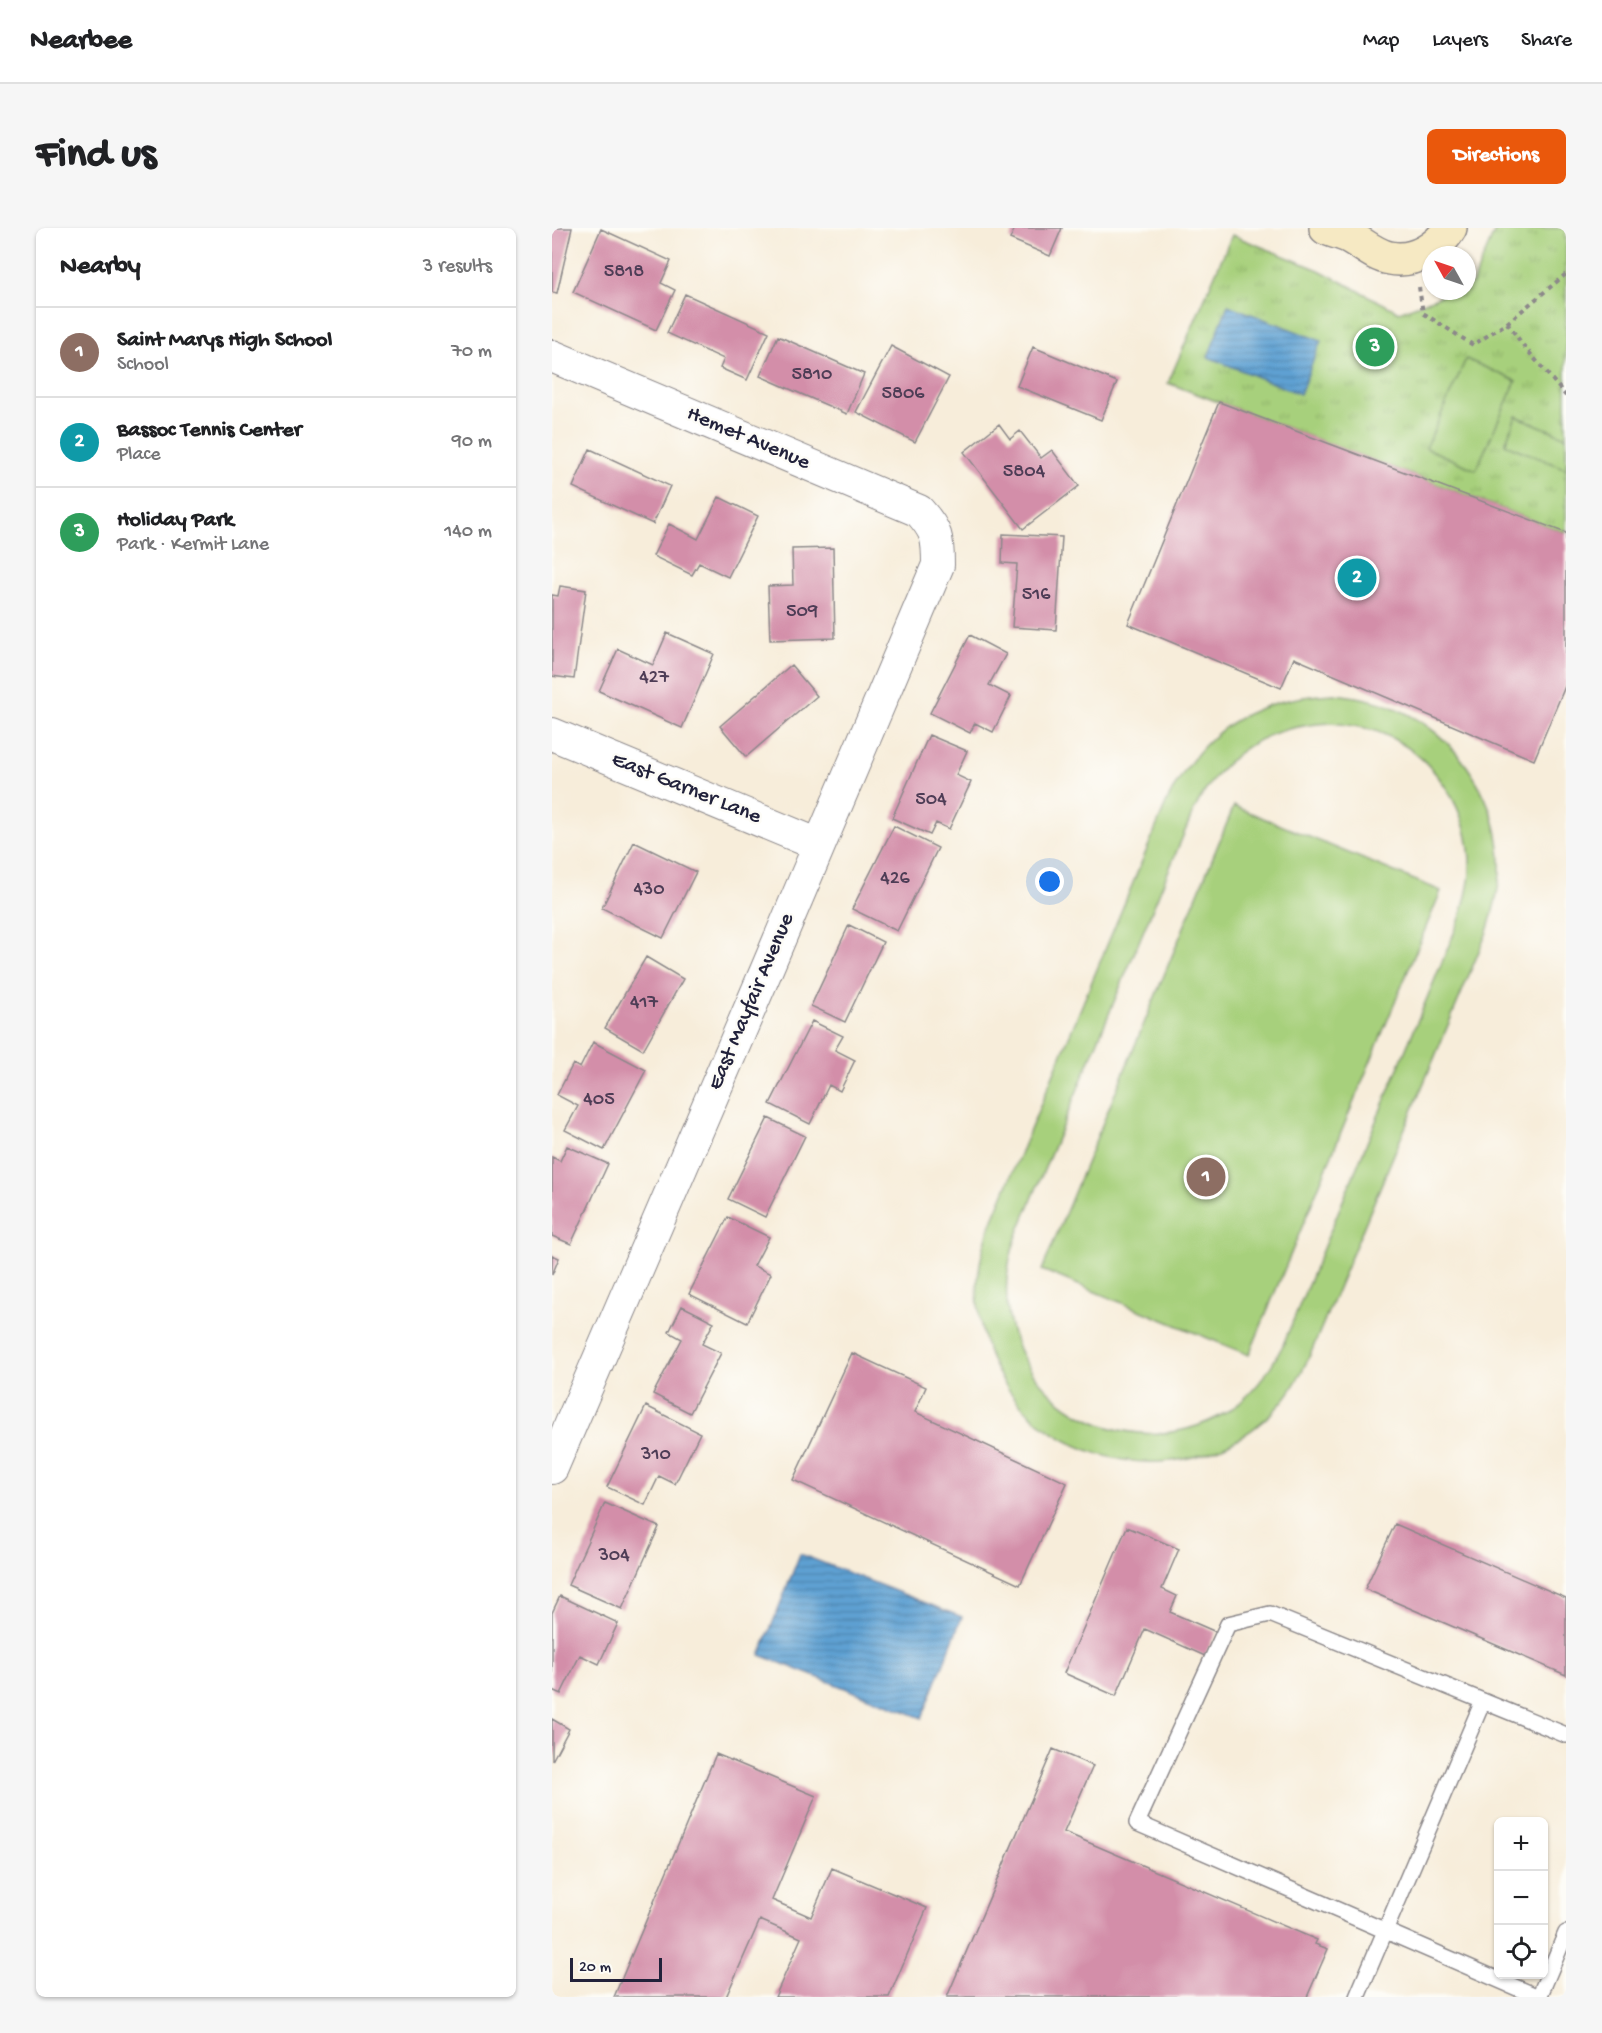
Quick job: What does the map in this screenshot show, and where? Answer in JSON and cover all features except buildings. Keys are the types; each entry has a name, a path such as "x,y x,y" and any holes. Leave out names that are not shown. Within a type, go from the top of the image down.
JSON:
{"street":[{"path":"1326,228 1348,236 1390,259 1433,244"},
{"name":"Hemet Avenue","path":"552,356 919,512 936,533"},
{"name":"East Mayfair Avenue","path":"552,1468 938,565 936,533"},
{"name":"East Garner Lane","path":"552,734 819,845"}],"lane":[{"path":"1566,1735 1270,1614 1228,1624 1137,1823 1538,1997 1566,1933"},
{"path":"1357,1997 1483,1701"}],"path":[{"path":"1433,244 1423,313 1473,345 1507,323 1566,274"},
{"path":"1507,323 1566,396"}],"green space":[{"path":"1496,228 1566,228 1566,533 1168,383 1232,235 1319,270 1399,312 1430,300 1476,300 1476,275"},
{"path":"1466,359 1516,381 1476,470 1426,448"},
{"path":"1516,416 1566,437 1566,469 1505,444"},
{"path":"1334,694 1385,704 1416,719 1437,734 1456,753 1472,774 1485,797 1494,822 1499,848 1500,874 1493,911 1487,932 1310,1355 1286,1397 1241,1437 1194,1457 1145,1462 1097,1454 1054,1433 1017,1400 991,1358 977,1295 978,1274 985,1244 991,1224 1167,801 1181,776 1214,736 1234,722 1255,710 1305,697","holes":["1332,723 1375,731 1401,743 1418,756 1447,789 1465,829 1469,850 1470,872 1459,921 1283,1345 1266,1374 1252,1392 1235,1407 1187,1429 1147,1433 1110,1427 1075,1412 1046,1388 1023,1358 1010,1321 1007,1279 1015,1240 1193,812 1205,791 1218,773 1249,746 1286,730"]},
{"path":"1234,806 1441,891 1249,1355 1042,1270"}],"water":[{"path":"1228,305 1321,341 1300,394 1208,357"},
{"path":"800,1554 962,1617 922,1718 760,1655"}],"place":[{"name":"Holiday Park","path":"1375,347"},
{"name":"Bassoc Tennis Center","path":"1357,578"},
{"name":"Saint Marys High School","path":"1206,1177"}]}
